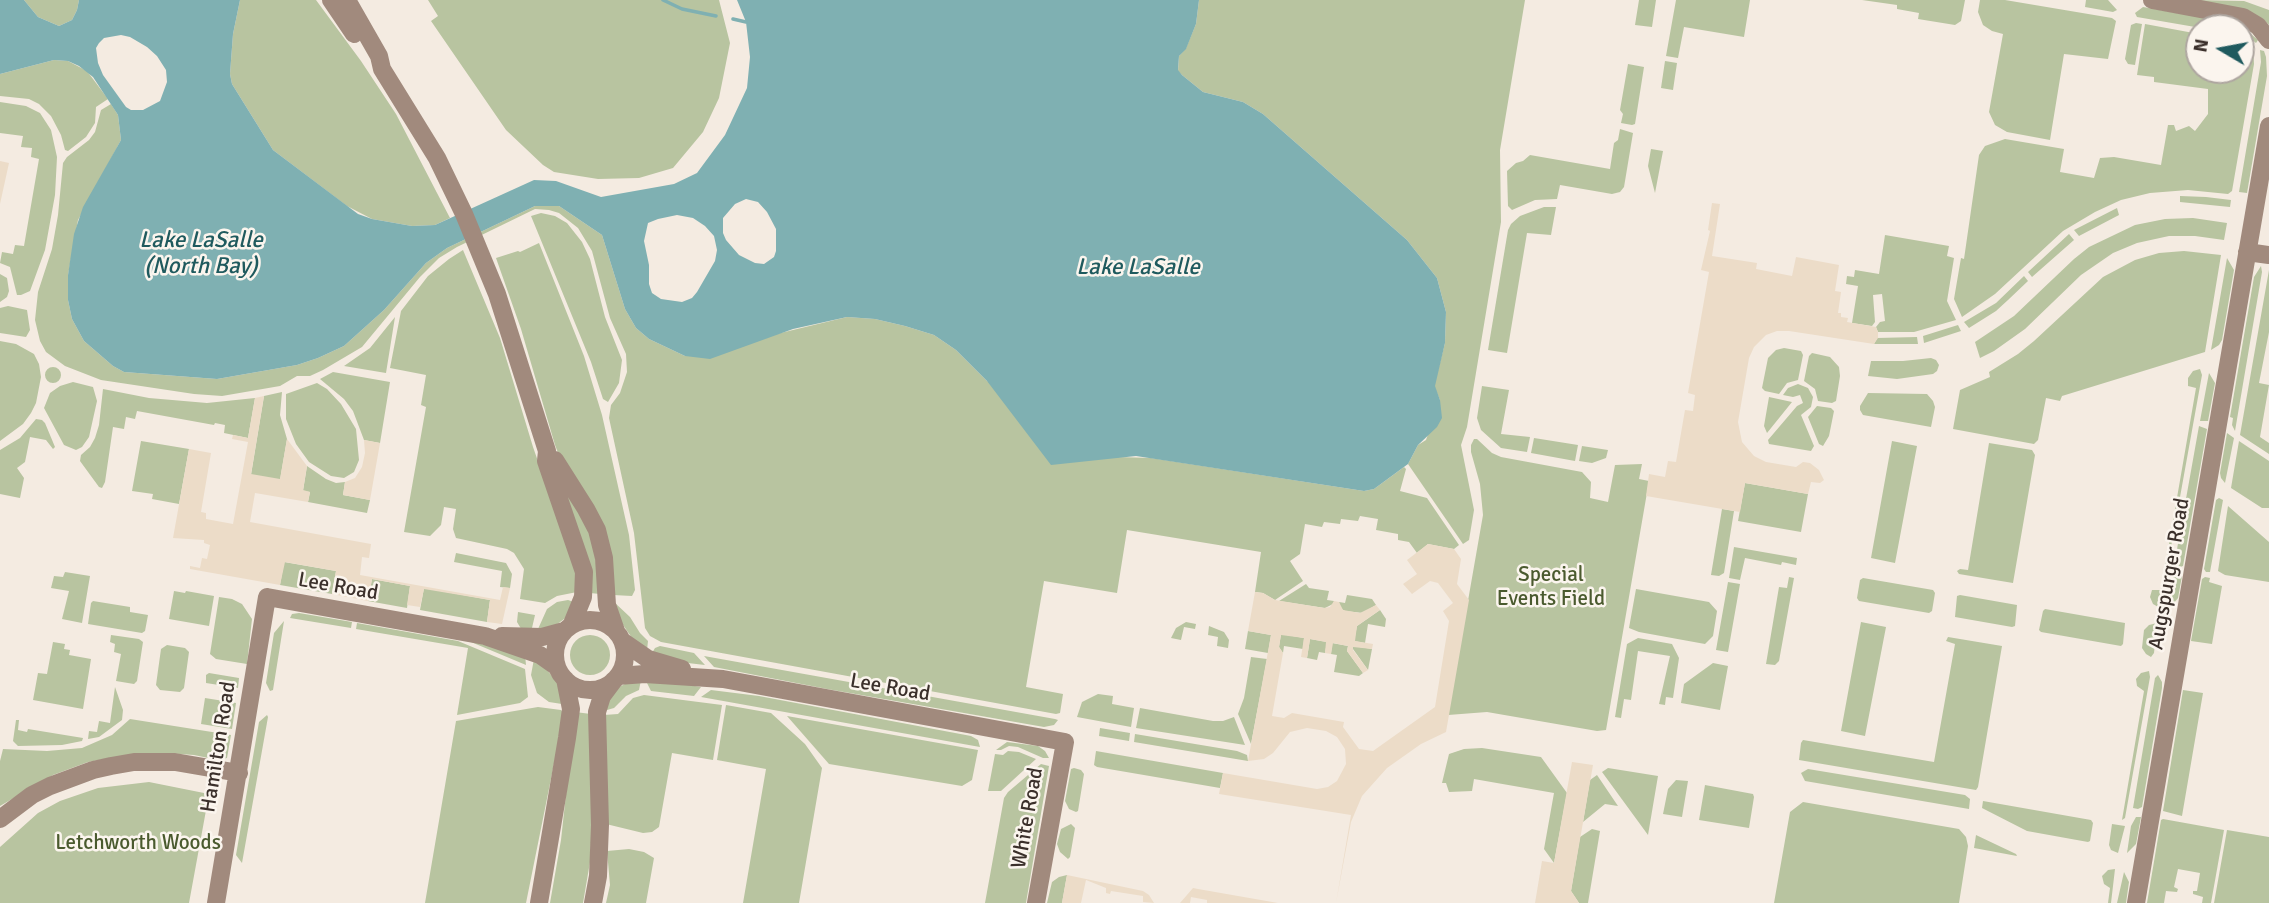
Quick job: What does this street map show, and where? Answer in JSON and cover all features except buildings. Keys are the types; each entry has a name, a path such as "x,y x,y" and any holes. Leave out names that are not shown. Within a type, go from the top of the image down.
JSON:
{"street":[{"path":"331,0 372,61 382,69 418,125 450,184 486,266 510,331 547,451 597,530 604,558 607,605 619,636 624,659 616,678 602,696 597,712 600,825 598,876 593,903"},
{"path":"347,0 379,56 382,69"},
{"path":"2152,0 2243,17 2258,26 2269,40"},
{"name":"Augspurger Road","path":"2136,903 2247,252 2261,220 2269,126"},
{"path":"2247,252 2269,255"},
{"path":"539,903 570,709 555,648 583,597 585,580 580,555 546,460 547,451"},
{"name":"Lee Road","path":"267,597 485,636 540,655 561,673"},
{"name":"Hamilton Road","path":"216,903 267,597"},
{"path":"568,627 583,620 595,620 607,624 619,636"},
{"name":"Lee Road","path":"485,636 542,636 568,627"},
{"name":"Lee Road","path":"619,636 648,659 708,678"},
{"path":"561,673 574,686 586,690 604,687 616,678"},
{"name":"Lee Road","path":"616,678 645,674 708,678 1065,741"},
{"name":"White Road","path":"1037,903 1065,741"},
{"path":"0,819 32,795 50,786 111,765 175,762 239,773"}],"green space":[{"path":"24,0 79,0 72,20 59,26 38,17"},
{"path":"240,0 316,0 396,114 450,218 435,225 412,226 372,219 347,206 273,150 232,84 230,74 233,34"},
{"path":"428,0 719,0 730,43 719,98 703,132 673,168 639,178 598,179 554,172 506,130 431,21 438,16"},
{"path":"1199,0 1525,0 1500,150 1501,222 1467,427 1461,445 1474,510 1469,540 1463,544 1408,464 1418,445 1426,440 1440,400 1434,386 1445,343 1446,312 1437,278 1407,240 1263,114 1243,102 1203,92 1178,71 1179,56 1186,48 1196,24"},
{"path":"1639,0 1656,0 1652,27 1635,25"},
{"path":"1676,0 1750,0 1744,37 1684,27 1678,58 1666,56"},
{"path":"1862,0 1965,0 1961,21 1955,25 1918,19 1919,13 1897,9 1897,5"},
{"path":"1980,0 2005,0 2112,18 2116,21 2108,59 2064,54 2050,140 2007,132 1995,125 1989,112 2003,34 1983,25 1978,12"},
{"path":"2086,0 2108,0 2117,10 2113,12 2085,7"},
{"path":"2193,0 2244,1 2269,10 2269,25 2263,19 2255,17 2255,14 2245,14"},
{"path":"2143,7 2185,14 2185,25 2137,17 2135,13"},
{"path":"2142,24 2135,65 2128,64 2125,59 2131,25"},
{"path":"2145,24 2185,31 2185,84 2251,84 2232,191 2228,194 2188,190 2150,193 2121,200 2095,212 2063,231 1995,294 1962,317 1954,299 1961,258 1964,259 1979,155 1985,146 2005,139 2064,149 2060,172 2094,178 2100,158 2114,157 2161,165 2168,125 2174,125 2176,131 2189,126 2195,131 2208,114 2208,89 2154,82 2154,77 2137,75"},
{"path":"2260,50 2264,51 2266,57 2267,76 2247,193 2239,192 2261,62"},
{"path":"54,60 68,61 87,71 108,99 96,107 95,123 86,137 68,151 65,150 51,116 39,104 29,99 0,96 0,74"},
{"path":"1665,61 1677,63 1673,90 1661,88"},
{"path":"1628,64 1644,67 1635,124 1632,125 1621,123 1623,114 1620,110"},
{"path":"0,102 26,106 40,113 51,130 57,157 55,195 45,250 30,291 21,295 17,295 10,267 0,263 2,252 13,254 15,245 24,246 39,159 31,157 32,148 21,147 23,136 0,133"},
{"path":"111,104 118,115 121,140 78,220 68,275 68,300 72,319 84,341 124,372 217,379 297,365 318,358 344,346 384,310 426,263 447,248 535,206 559,206 602,235 625,309 636,328 649,339 685,356 847,317 875,319 905,326 934,335 956,350 987,381 1118,457 1151,458 1364,491 1374,489 1404,467 1406,469 1400,491 1427,498 1459,545 1454,549 1428,544 1417,553 1409,542 1398,540 1398,534 1376,530 1378,519 1360,516 1358,521 1341,519 1340,524 1324,522 1322,527 1305,524 1300,554 1290,561 1303,581 1275,600 1255,592 1261,552 1127,530 1117,593 1044,581 1026,687 1063,694 1060,713 1056,714 661,642 650,636 645,628 634,533 609,418 611,405 620,393 627,372 626,354 610,318 592,251 578,228 559,213 535,209 457,247 439,258 420,277 362,347 323,370 310,376 297,376 280,386 222,396 101,380 65,366 46,352 35,320 38,292 52,249 63,163 89,140 95,132 101,110"},
{"path":"1620,129 1633,133 1624,187 1620,192 1612,194 1560,185 1557,199 1535,200 1512,210 1508,206 1507,171 1516,163 1530,155 1610,169 1614,143 1618,140"},
{"path":"1651,149 1663,151 1655,193 1648,166"},
{"path":"2180,196 2231,200 2230,207 2180,202"},
{"path":"1544,207 1556,207 1551,235 1527,233 1507,353 1488,350 1508,230 1520,216"},
{"path":"2117,208 2119,215 2079,236 2074,230"},
{"path":"541,213 555,216 567,223 582,242 590,259 605,317 622,360 619,383 608,402 603,399 591,362 531,216"},
{"path":"2193,218 2227,223 2224,240 2169,236 2137,243 2113,253 2081,275 2025,329 1980,358 1975,342 2014,316 2089,247 2135,225 2165,219"},
{"path":"2069,234 2074,240 2032,277 2028,272"},
{"path":"1885,235 1949,246 1947,256 1954,258 1947,301 1956,320 1914,332 1878,332 1876,327 1885,321 1882,294 1873,295 1875,322 1872,326 1852,323 1858,286 1846,284 1847,276 1854,277 1855,270 1879,274"},
{"path":"539,243 584,356 602,415 629,535 635,590 632,596 613,595 555,445 521,329 496,258 520,252"},
{"path":"463,250 500,338 533,447 577,573 577,592 557,596 545,603 520,599 524,569 514,553 507,549 456,538 453,529 456,509 444,507 441,525 430,536 404,532 426,407 421,405 426,375 390,368 401,311 428,276"},
{"path":"2184,251 2221,255 2205,352 2062,396 2060,401 2046,398 2038,440 2034,444 1953,429 1960,390 1990,377 1989,372 2034,341 2103,277 2135,260 2159,253"},
{"path":"2227,258 2234,270 2222,340 2211,350"},
{"path":"2261,266 2235,431 2233,418 2230,417 2254,277"},
{"path":"2269,270 2269,332 2259,383 2269,385 2260,437 2269,443 2269,454 2240,435"},
{"path":"0,274 7,278 9,291 7,297 0,302"},
{"path":"2024,276 2028,281 2008,300 1969,328 1964,322 1996,303"},
{"path":"8,306 27,310 30,330 26,337 0,333 0,308"},
{"path":"395,317 386,373 344,366 370,348"},
{"path":"1958,325 1961,331 1924,343 1923,336"},
{"path":"1917,337 1918,344 1874,344 1877,338"},
{"path":"0,341 16,344 34,354 41,377 36,403 31,413 23,424 0,441"},
{"path":"1784,348 1801,351 1803,355 1798,380 1787,383 1779,394 1765,391 1762,388 1768,358 1776,350"},
{"path":"1812,353 1830,357 1839,367 1836,401 1832,403 1818,401 1815,389 1804,381"},
{"path":"1931,358 1939,365 1933,374 1897,379 1868,376 1871,361"},
{"path":"53,367 59,369 59,381 53,383 47,381 45,375 47,369"},
{"path":"2200,369 2202,375 2160,608 2153,604 2150,597 2152,590 2161,590 2196,388 2188,386 2188,378 2193,371"},
{"path":"333,372 390,382 380,443 364,440 353,411 344,399 320,379"},
{"path":"2209,373 2215,383 2208,421 2200,421"},
{"path":"73,382 93,387 97,401 89,437 82,447 76,450 64,445 44,408 50,393"},
{"path":"317,383 341,404 356,429 359,460 354,472 344,478 331,476 309,462 296,444 286,419 286,394"},
{"path":"1798,384 1808,388 1813,397 1811,407 1801,415 1814,446 1811,451 1769,444 1768,440 1797,406 1803,403 1800,395 1783,395 1788,388"},
{"path":"1482,386 1509,390 1501,434 1530,437 1527,452 1501,448 1481,430 1477,418"},
{"path":"103,389 149,398 207,403 255,398 248,438 224,433 225,425 137,411 135,419 126,417 124,429 113,427 105,482 102,488 99,487 80,461 81,455 95,438"},
{"path":"282,392 280,415 287,439 280,480 251,475 264,396"},
{"path":"1868,393 1927,394 1935,407 1931,427 1863,415 1860,406"},
{"path":"1769,397 1792,402 1767,433 1764,426"},
{"path":"1817,406 1834,411 1829,436 1823,446 1819,444 1808,417"},
{"path":"36,419 45,423 55,447 53,449 46,440 30,437 25,462 17,468 24,478 20,498 0,494 0,450 20,438"},
{"path":"2199,426 2207,429 2183,566 2180,567 2174,566"},
{"path":"2227,433 2234,438 2225,483 2220,473"},
{"path":"1534,438 1578,445 1575,461 1531,453"},
{"name":"Special Events Field","path":"1474,439 1501,457 1582,472 1591,482 1590,498 1608,502 1615,465 1642,464 1639,479 1649,481 1606,730 1597,731 1487,712 1448,715 1483,515 1480,484 1471,452"},
{"path":"141,441 189,449 179,504 152,499 153,494 132,491"},
{"path":"1892,441 1917,446 1895,563 1871,558"},
{"path":"2239,441 2269,461 2269,508 2262,508 2231,488"},
{"path":"1989,443 2032,450 2035,455 2013,583 1959,574 1957,571 1968,570"},
{"path":"1582,446 1608,450 1606,458 1592,463 1579,461"},
{"path":"307,466 326,479 336,483 345,482 343,495 370,500 367,513 308,502 310,492 303,491"},
{"path":"1745,483 1808,494 1801,532 1738,521"},
{"path":"564,486 592,532 600,594 590,593"},
{"path":"2216,500 2223,500 2210,572 2206,572 2204,569"},
{"path":"2228,506 2269,542 2269,582 2225,575 2218,571"},
{"path":"1722,509 1734,511 1724,573 1719,576 1711,575"},
{"path":"1734,547 1797,558 1796,565 1745,558 1740,580 1729,578"},
{"path":"456,553 506,563 512,574 510,588 500,587 502,571 454,562"},
{"path":"284,562 336,571 332,594 280,585"},
{"path":"65,572 90,576 82,623 62,619 69,591 51,588 54,576 63,577"},
{"path":"2174,572 2182,576 2178,598 2170,608 2168,605"},
{"path":"1789,577 1794,578 1779,661 1775,665 1766,664 1779,587 1787,588"},
{"path":"1863,578 1933,590 1935,593 1932,611 1929,613 1859,601 1857,598 1860,580"},
{"path":"2210,578 2209,582 2222,586 2212,644 2191,641 2202,579"},
{"path":"372,579 410,586 407,608 368,601"},
{"path":"1728,582 1740,584 1728,652 1716,650"},
{"path":"1306,584 1309,588 1329,591 1327,600 1334,601 1333,604 1325,608 1279,601"},
{"path":"424,588 490,600 487,622 420,610"},
{"path":"1636,589 1709,602 1717,611 1713,636 1705,644 1629,628"},
{"path":"174,591 214,596 209,626 169,619"},
{"path":"1347,595 1372,599 1376,605 1363,613 1345,611 1340,608 1339,602 1345,603"},
{"path":"1957,596 2017,605 2015,626 1955,617"},
{"path":"219,597 242,604 252,619 247,664 216,659 210,654"},
{"path":"93,601 130,607 130,612 148,615 145,631 142,633 88,624"},
{"path":"557,602 574,602 567,617 553,627 538,629 547,609"},
{"path":"614,602 630,617 648,641 647,650 634,641 619,619"},
{"path":"2045,609 2125,623 2123,644 2121,646 2041,632 2039,630"},
{"path":"1380,610 1386,619 1385,627 1368,624 1365,643 1354,641 1357,626"},
{"path":"518,612 535,615 532,628 522,630 517,622"},
{"path":"292,614 352,622 351,628 290,618"},
{"path":"284,621 273,690 270,691 266,683 274,633"},
{"path":"1186,622 1196,624 1195,629 1184,627 1181,640 1171,638 1176,628"},
{"path":"1861,622 1886,627 1865,736 1841,731"},
{"path":"357,623 458,641 525,669 528,697 520,703 457,715 468,648 356,629"},
{"path":"2157,623 2154,653 2151,657 2142,648 2144,630"},
{"path":"1209,626 1224,632 1229,640 1228,648 1217,646 1218,637 1208,635"},
{"path":"1248,631 1271,635 1268,653 1245,649"},
{"path":"1281,634 1304,638 1303,649 1284,646 1283,653 1279,647"},
{"path":"111,635 143,642 137,681 134,684 116,681 121,654 114,652 115,644 110,642"},
{"path":"590,635 598,636 604,641 609,647 609,663 604,669 598,674 590,675 582,674 576,669 571,663 570,655 571,647 576,641 582,636"},
{"path":"1948,637 2002,646 1976,790 1799,760 1803,740 1934,762 1955,644 1946,641"},
{"path":"1638,638 1672,644 1679,658 1673,698 1666,697 1665,705 1659,704 1670,656 1638,651 1631,700 1624,699 1621,718 1615,717 1627,644"},
{"path":"1310,639 1327,642 1325,653 1319,652 1317,660 1307,658"},
{"path":"467,640 525,655 526,665 471,642"},
{"path":"53,642 65,644 64,649 70,650 69,655 91,659 83,709 33,700 38,673 47,674"},
{"path":"1332,643 1348,646 1347,651 1363,673 1359,676 1334,672 1337,655 1331,654"},
{"path":"167,645 185,648 189,652 184,688 180,692 160,690 156,685 161,649"},
{"path":"660,646 694,653 705,665 679,662 652,653"},
{"path":"1353,646 1372,649 1368,670 1353,649"},
{"path":"704,656 1058,720 1054,725 1044,727 827,689 714,667"},
{"path":"1251,657 1267,659 1251,744 1238,714 1244,698"},
{"path":"534,659 557,682 562,704 549,702 537,693 531,675"},
{"path":"1713,663 1728,666 1720,710 1681,703 1684,684"},
{"path":"2149,671 2125,818 2122,820 2144,691 2137,686 2136,679 2141,673"},
{"path":"209,673 239,678 238,688 206,683 206,675"},
{"path":"2158,675 2162,688 2142,807 2138,809 2133,808 2155,678"},
{"path":"641,680 639,690 607,710 607,699 617,688"},
{"path":"647,683 677,683 701,687 694,696 651,691"},
{"path":"115,687 123,710 122,720 99,737 88,739 89,731 97,732 99,721 110,723"},
{"path":"711,690 759,696 971,736 978,740 980,747 701,697"},
{"path":"2183,690 2203,693 2182,816 2163,811"},
{"path":"1098,694 1113,696 1112,704 1134,708 1131,727 1077,717 1082,702"},
{"path":"644,695 722,705 713,760 672,753 659,827 652,832 643,833 606,824 604,715 618,714 633,698"},
{"path":"205,698 236,703 232,729 201,724"},
{"path":"726,705 771,713 805,744 822,768 799,903 743,903 766,769 717,760"},
{"path":"538,707 561,710 564,714 526,903 425,903 456,721"},
{"path":"1140,708 1213,721 1234,717 1245,745 1136,728"},
{"path":"575,712 591,714 594,783 590,862 583,903 550,903 561,840"},
{"path":"267,715 242,863 236,855 259,722"},
{"path":"787,716 978,750 972,780 962,786 829,764"},
{"path":"130,719 231,735 227,758 218,760 166,753 88,762 53,775 0,806 0,761 3,749 47,751 82,748 112,735"},
{"path":"16,720 19,720 18,730 27,732 28,729 83,738 82,741 62,745 18,746 13,741"},
{"path":"1100,728 1130,733 1129,741 1099,736"},
{"path":"1135,734 1237,751 1247,755 1248,761 1134,742"},
{"path":"1007,742 1038,746 1049,758 1018,747 1009,746 996,750"},
{"path":"1482,748 1541,757 1567,793 1554,863 1544,849 1554,793 1474,779 1472,791 1449,792 1446,783 1442,783 1449,754 1464,749"},
{"path":"1008,751 1036,759 1001,791 988,791 995,754 1003,755"},
{"path":"1096,751 1223,773 1220,788 1097,767 1094,765"},
{"path":"1041,764 1049,766 1026,903 985,903 1004,798"},
{"path":"1608,768 1658,776 1648,835 1602,772"},
{"path":"1071,769 1084,774 1076,812 1069,809 1065,801"},
{"path":"1808,769 1965,795 1970,799 1969,809 1805,781 1801,773"},
{"path":"1597,775 1618,806 1605,804 1583,822 1590,780"},
{"path":"1676,780 1688,781 1682,817 1663,814 1668,789"},
{"name":"Letchworth Woods","path":"149,782 209,794 189,903 0,903 0,847 38,813 60,801 98,788"},
{"path":"1705,785 1753,794 1749,828 1699,820"},
{"path":"1983,801 2091,820 2093,823 2090,841 2027,831 1982,808"},
{"path":"1803,802 1959,829 1966,837 1968,846 1959,903 1774,903 1790,812"},
{"path":"2136,817 2141,817 2136,844 2127,853 2131,826"},
{"path":"2163,819 2224,830 2211,903 2202,903 2203,897 2193,894 2193,891 2197,891 2200,873 2178,869 2174,887 2178,889 2177,892 2166,891 2164,903 2147,903"},
{"path":"1071,824 1075,828 1068,859 1060,852 1057,844 1061,829"},
{"path":"2112,824 2125,826 2118,853 2111,850 2109,845"},
{"path":"1592,829 1600,831 1588,903 1579,903 1571,891 1580,837"},
{"path":"2227,830 2269,837 2269,903 2214,903"},
{"path":"1976,835 2016,854 2017,856 1974,848"},
{"path":"629,849 644,852 654,858 646,903 606,903 610,885 607,851"},
{"path":"2115,869 2111,903 2108,903 2110,888 2104,884 2102,876 2108,870"},
{"path":"2124,872 2129,882 2126,903 2117,903"},
{"path":"1067,875 1062,903 1047,903 1052,882"}],"shaded area":[{"path":"0,161 9,163 0,204"},
{"path":"1712,203 1720,204 1712,256 1757,263 1756,269 1792,276 1796,257 1839,265 1835,291 1841,292 1838,313 1841,313 1841,317 1848,318 1847,322 1876,327 1878,332 1874,344 1777,331 1766,335 1754,347 1749,358 1738,422 1742,442 1754,456 1766,462 1796,467 1803,462 1810,463 1819,470 1824,480 1820,483 1811,482 1808,494 1745,483 1740,512 1646,496 1649,474 1665,477 1668,461 1676,462 1685,410 1693,411 1695,395 1688,393 1709,272 1701,270 1710,231"},
{"path":"264,396 251,474 280,479 287,439 307,466 303,490 310,492 308,502 255,493 250,522 371,544 369,558 362,557 360,575 500,600 503,587 510,588 502,624 487,622 490,600 424,589 420,607 407,605 410,586 372,579 368,601 332,594 336,571 285,562 280,585 190,569 190,566 200,568 202,558 207,559 210,545 204,543 204,540 173,538 189,449 211,453 201,512 206,513 206,519 233,524 248,442 232,439 233,435 248,438 255,398"},
{"path":"364,440 380,443 370,500 343,495 345,482 355,478 362,467"},
{"path":"1428,544 1454,549 1461,559 1457,584 1469,600 1446,732 1421,744 1387,768 1362,796 1351,822 1336,903 1351,815 1219,794 1223,773 1317,789 1328,787 1337,781 1346,764 1345,749 1337,737 1326,731 1307,728 1290,732 1273,753 1264,759 1248,761 1271,635 1248,631 1255,592 1275,600 1324,608 1330,607 1334,601 1339,602 1343,610 1360,613 1376,605 1380,610 1357,626 1355,641 1373,644 1372,649 1353,647 1368,670 1363,673 1347,651 1348,646 1333,643 1331,654 1325,653 1326,642 1310,639 1307,658 1301,657 1304,638 1281,635 1279,647 1283,653 1272,716 1284,718 1292,713 1344,722 1343,727 1359,749 1373,751 1435,707 1449,621 1443,611 1453,603 1438,583 1430,581 1412,594 1403,584 1417,574 1407,560"},
{"path":"1572,762 1593,765 1571,891 1579,903 1535,903 1542,861 1554,863"},
{"path":"1067,875 1143,891 1154,903 1143,902 1143,896 1111,891 1110,894 1106,893 1106,888 1086,880 1081,903 1062,903"},
{"path":"1193,888 1278,903 1207,903 1207,900 1191,897 1190,903 1180,903"}],"water":[{"name":"Lake LaSalle","path":"0,0 24,0 38,17 59,26 72,20 79,0 240,0 233,34 230,74 232,84 273,150 358,214 412,226 435,225 534,180 556,181 601,197 674,184 697,173 725,135 747,88 750,57 746,22 737,0 1199,0 1196,24 1186,49 1179,56 1178,70 1182,75 1203,92 1243,102 1263,114 1407,240 1437,278 1446,312 1445,343 1435,386 1442,418 1437,427 1418,445 1408,464 1374,489 1364,491 1136,456 1051,465 987,381 956,350 934,335 875,319 847,317 793,329 710,359 685,356 649,339 636,328 625,309 602,235 559,206 535,206 447,248 426,263 384,310 344,346 318,358 297,365 217,379 124,372 84,341 72,319 68,300 68,275 74,234 83,207 121,140 118,115 93,77 68,61 54,60 0,74","holes":["121,35 147,47 166,70 167,82 160,101 143,110 126,107 103,75 98,63 96,48 99,43 104,38","746,199 758,202 776,229 774,257 764,264 755,263 739,255 726,240 723,218 735,204","677,215 693,218 714,236 717,250 715,261 697,292 692,298 682,302 661,299 652,293 649,284 649,265 644,241 648,223"]}],"waterway":[{"path":"663,0 682,9 716,16"},
{"path":"733,19 746,22"}],"water label":[{"name":"Lake LaSalle (North Bay)","path":"201,254"}]}
